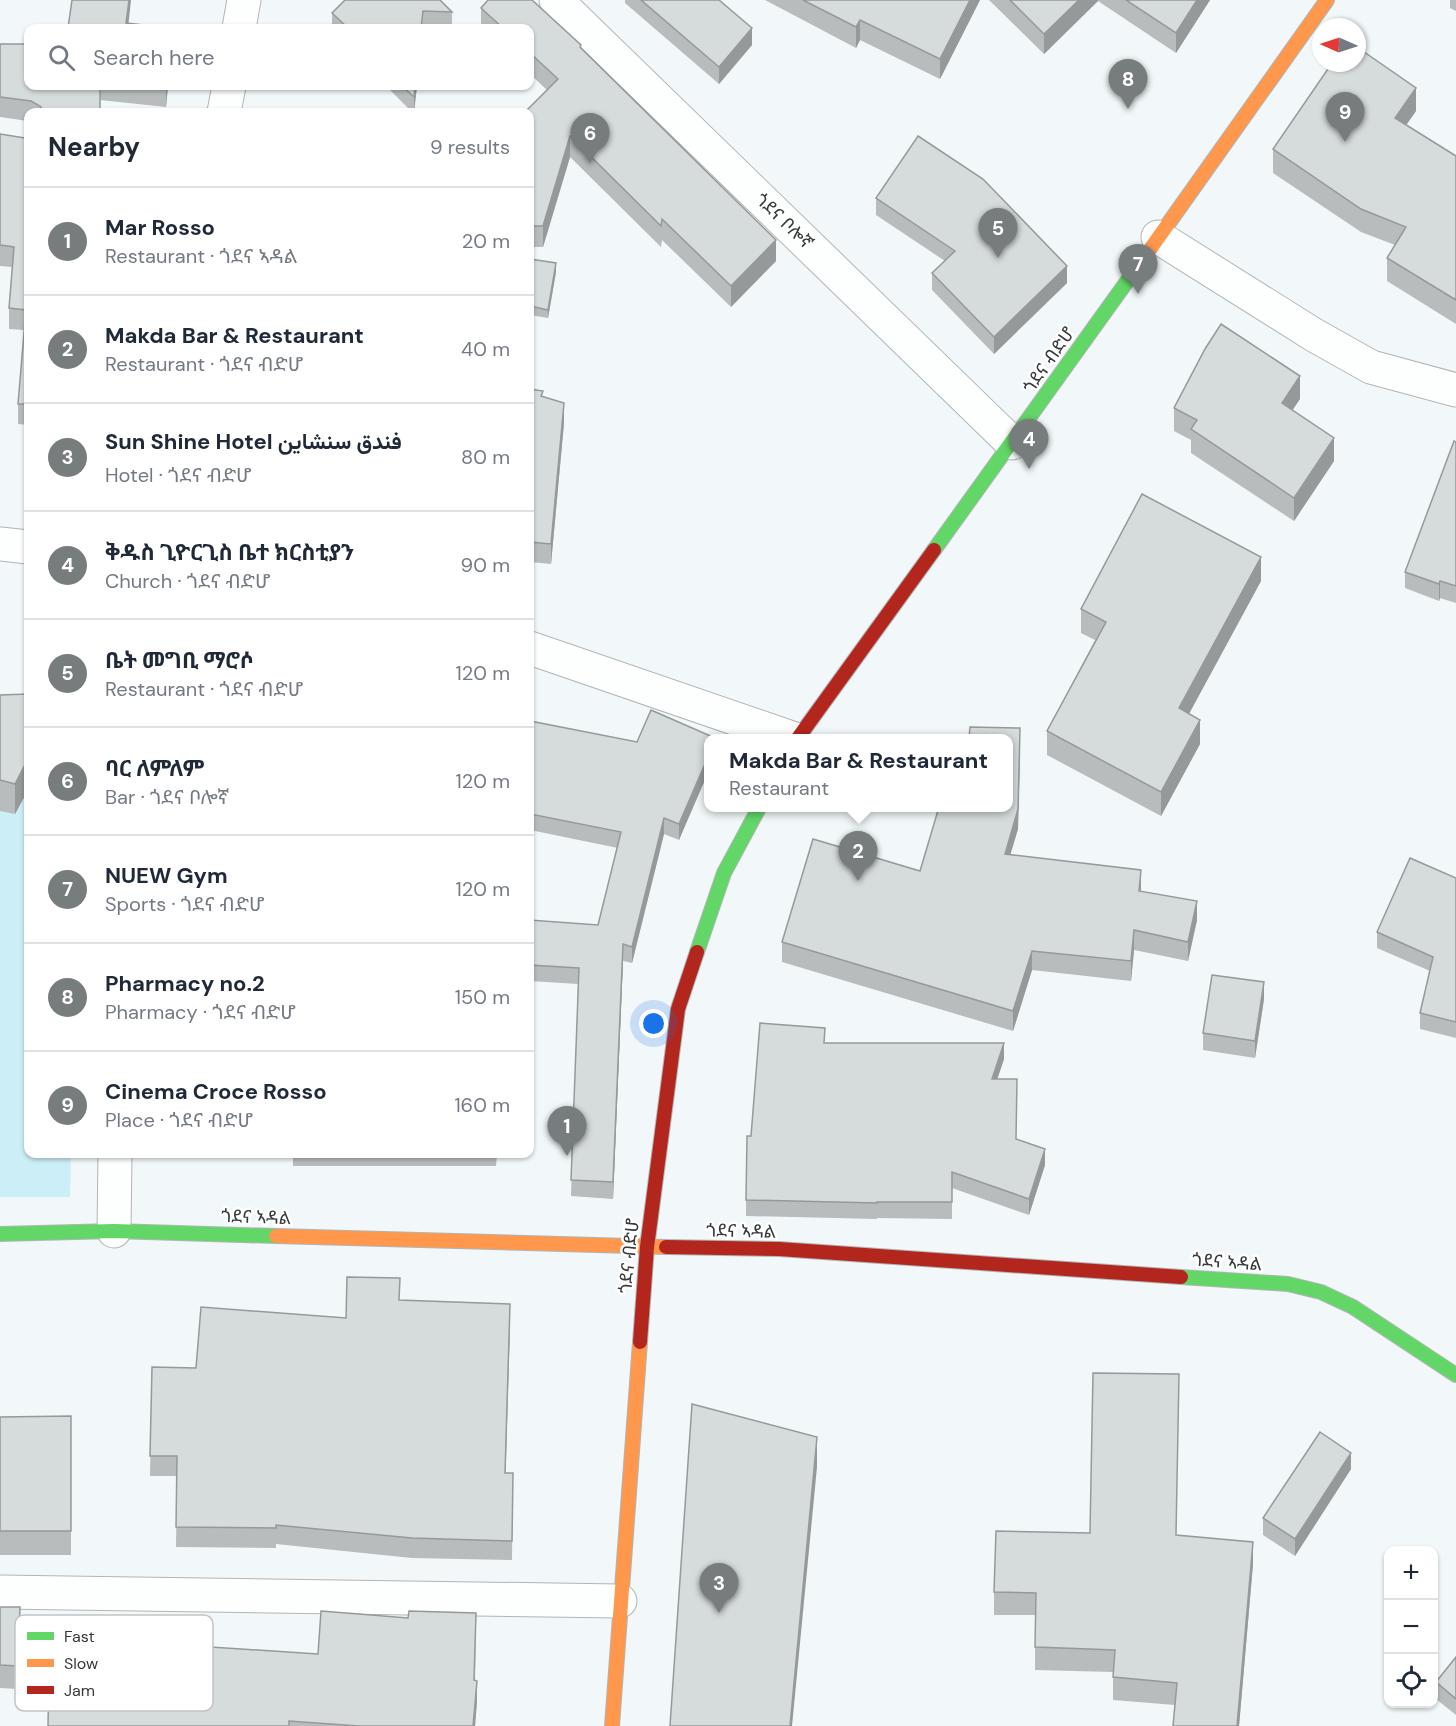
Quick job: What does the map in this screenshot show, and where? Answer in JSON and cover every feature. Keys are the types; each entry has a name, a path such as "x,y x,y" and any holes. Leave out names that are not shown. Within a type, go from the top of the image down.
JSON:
{"main road":[{"name":"ጎደና ብድሆ","path":"801,734 1012,443 1327,0"},
{"name":"ጎደና ብድሆ","path":"612,1726 647,1247 678,1009 724,873 756,812"},
{"name":"ጎደና ኣዳል","path":"0,1234 114,1231 779,1249 1288,1284 1321,1292 1353,1307 1454,1367"}],"street":[{"path":"240,24 244,0"},
{"name":"ጎደና ቦሎኛ","path":"556,0 1012,443"},
{"path":"225,108 228,90"},
{"path":"1158,237 1314,335 1371,367 1456,390"},
{"path":"0,544 24,547"},
{"path":"534,649 780,734"},
{"path":"114,1231 115,1158"},
{"path":"0,1592 620,1601"}],"shaded area":[{"path":"24,753 24,1158 71,1158 70,1197 0,1197 0,792"}],"building":[{"path":"72,0 129,0 126,23 135,24 69,24"},
{"path":"345,0 440,0 452,12 423,11 421,24 344,24 332,13"},
{"path":"488,0 532,0 581,45 580,47 776,240 731,286 662,219 661,226 570,136 543,226 534,226 534,108 529,108 558,79 534,57 534,24 499,24 481,8"},
{"path":"641,0 719,0 752,28 719,67"},
{"path":"803,0 970,0 940,59 860,20 856,27"},
{"path":"1010,0 1079,0 1044,34"},
{"path":"1126,0 1197,0 1176,33"},
{"path":"0,44 24,44 24,90 100,90 100,108 42,108 31,101 0,97"},
{"path":"1366,53 1416,88 1395,118 1456,156 1456,300 1387,258 1406,227 1361,209 1273,149 1326,72 1366,72"},
{"path":"406,90 415,90 414,97"},
{"path":"0,134 24,137 24,310 9,308 14,247 0,245"},
{"path":"918,136 983,179 1067,266 994,337 932,273 955,251 876,198"},
{"path":"534,260 556,263 548,310 534,307"},
{"path":"1221,324 1300,376 1282,403 1334,438 1294,498 1191,429 1197,420 1174,408"},
{"path":"24,334 24,404 18,404"},
{"path":"534,390 543,391 541,396 564,403 551,544 534,542"},
{"path":"1454,441 1456,442 1456,586 1440,581 1439,584 1405,572"},
{"path":"1142,494 1261,557 1179,708 1200,720 1161,792 1047,731 1106,622 1081,609"},
{"path":"24,694 24,767 15,784 0,780 0,695"},
{"path":"651,710 706,734 704,734 704,766 679,824 664,818 632,947 623,944 613,1182 571,1180 579,968 534,965 534,920 598,925 621,832 534,815 534,722 637,742"},
{"path":"970,727 1020,728 1018,809 1005,854 1141,870 1139,891 1197,901 1188,942 1134,930 1131,961 1032,951 1013,1011 782,942 813,839 920,871 938,812 1013,812 1013,734 969,734"},
{"path":"1410,858 1456,878 1456,1022 1420,1013 1433,957 1377,932"},
{"path":"1212,975 1264,982 1255,1041 1203,1033"},
{"path":"760,1023 825,1028 824,1043 1004,1043 992,1079 1017,1079 1016,1139 1045,1149 1029,1199 952,1172 952,1202 746,1200 747,1136 751,1136"},
{"path":"347,1277 400,1278 399,1300 510,1304 505,1473 513,1473 512,1541 412,1538 276,1525 276,1528 176,1527 177,1456 150,1456 152,1367 196,1368 201,1307 346,1318"},
{"path":"1093,1373 1179,1374 1176,1535 1253,1542 1237,1726 1173,1726 1177,1683 1113,1677 1115,1650 1035,1647 1036,1593 994,1592 996,1531 1090,1533"},
{"path":"692,1404 817,1437 790,1726 670,1726"},
{"path":"71,1416 71,1531 0,1531 0,1417"},
{"path":"1320,1432 1351,1453 1295,1539 1263,1518"},
{"path":"0,1607 20,1607 20,1615 15,1615 15,1666 0,1665"},
{"path":"321,1611 408,1618 409,1611 476,1613 474,1680 477,1681 473,1726 359,1726 289,1721 289,1726 48,1726 48,1711 213,1711 213,1647 318,1654"},
{"path":"1456,1657 1456,1699 1438,1684 1438,1680"}],"traffic: fast":[{"path":"934,550 1151,248"},
{"path":"697,952 724,873 757,812"},
{"path":"0,1234 114,1231 276,1236"},
{"path":"1181,1277 1288,1284 1321,1292 1353,1307 1456,1375"}],"traffic: slow":[{"path":"1151,248 1327,0"},
{"path":"276,1236 666,1247"},
{"path":"612,1726 640,1342"}],"traffic: jam":[{"path":"801,734 934,550"},
{"path":"640,1342 647,1247 678,1009 697,952"},
{"path":"666,1247 779,1249 1181,1277"}],"place":[{"name":"Pharmacy no.2","path":"1128,109"},
{"name":"Cinema Croce Rosso","path":"1345,142"},
{"name":"ባር ለምለም","path":"590,163"},
{"name":"ቤት መግቢ ማሮሶ","path":"998,258"},
{"name":"NUEW Gym","path":"1138,294"},
{"name":"ቅዱስ ጊዮርጊስ ቤተ ክርስቲያን","path":"1029,469"},
{"name":"Makda Bar & Restaurant","path":"858,881"},
{"name":"Mar Rosso","path":"567,1156"},
{"name":"Sun Shine Hotel فندق سنشاين","path":"719,1613"}]}
